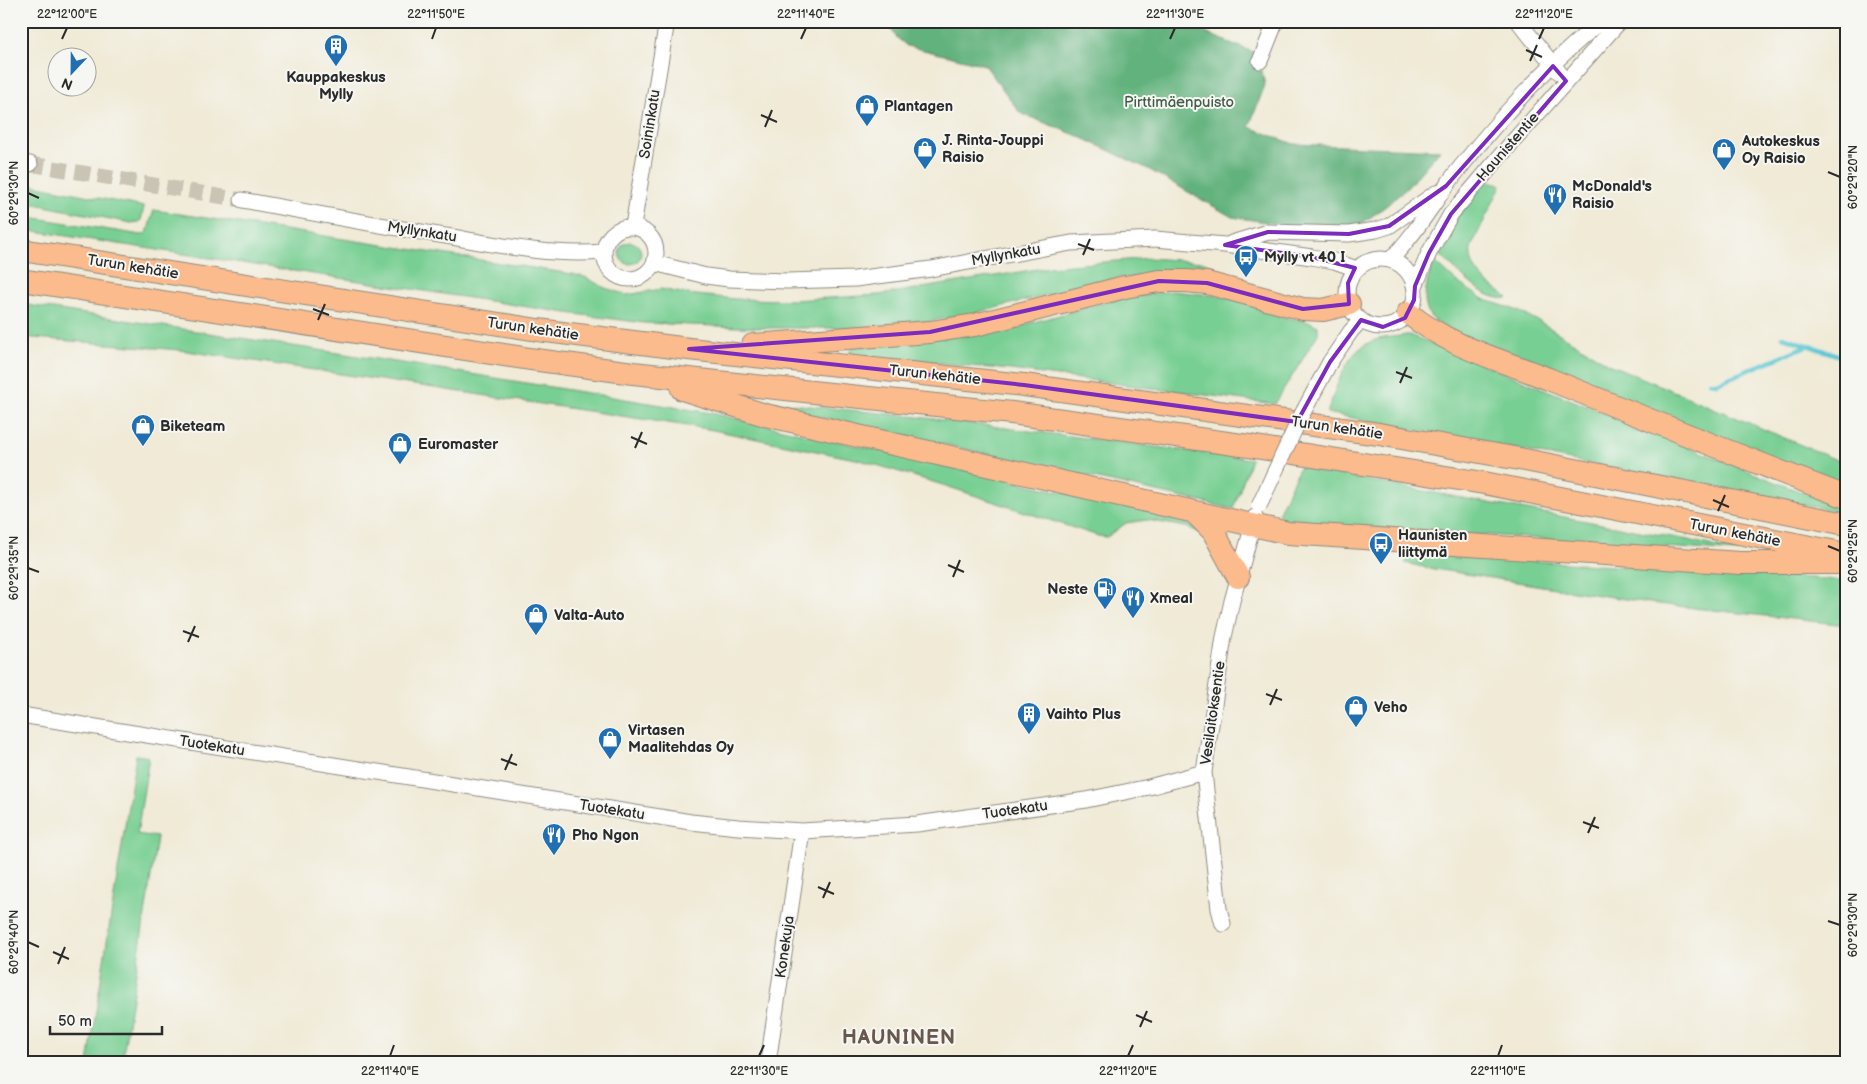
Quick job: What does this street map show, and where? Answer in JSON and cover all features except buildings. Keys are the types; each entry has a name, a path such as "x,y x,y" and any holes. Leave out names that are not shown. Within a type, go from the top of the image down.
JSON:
{"highway":[{"name":"Turun kehätie","path":"21,250 538,330 689,350 1024,385 1380,434 1525,460 1846,524"},
{"name":"Turun kehätie","path":"21,280 530,359 632,373 1012,413 1248,446 1484,483 1846,554"},
{"path":"689,350 930,332 975,325 1125,287 1159,281 1207,283 1303,309 1355,312"},
{"path":"1408,313 1430,330 1456,345 1520,368 1846,498"},
{"path":"632,373 765,415 1195,512 1256,515 1288,533 1740,563 1846,563"},
{"path":"1195,512 1214,531 1238,577"}],"street":[{"name":"Soininkatu","path":"633,226 667,21"},
{"path":"1260,61 1276,21"},
{"path":"1518,21 1566,81"},
{"name":"Haunistentie","path":"1390,260 1413,233 1446,186 1524,94 1602,21"},
{"name":"Haunistentie","path":"1415,286 1428,252 1451,214 1620,21"},
{"path":"1226,245 1268,232 1349,234 1376,230 1389,226 1446,186"},
{"name":"Myllynkatu","path":"242,200 540,252 582,254 603,252"},
{"path":"633,226 641,229 653,239 656,255 650,270 643,276 625,279 618,277 607,267 603,252 609,236 616,230 633,226"},
{"name":"Myllynkatu","path":"654,263 706,276 729,279 755,281 822,280 892,275 1071,244 1155,239 1226,245 1319,258 1357,269"},
{"path":"1377,259 1398,263 1406,270 1415,286 1414,300 1408,313 1395,324 1383,327 1371,326 1355,312 1347,293 1348,283 1357,269 1368,261 1377,259"},
{"path":"1256,515 1300,418 1330,362 1350,331 1355,312"},
{"name":"Vesilaitoksentie","path":"1223,924 1218,901 1204,772 1224,637 1238,577 1256,515"},
{"name":"Tuotekatu","path":"21,716 691,822 738,828 802,832 917,824 1002,813 1149,788 1204,772"},
{"name":"Konekuja","path":"768,1063 802,832"}],"highlighted area":[{"path":"1553,66 1566,81 1451,214 1429,253 1415,286 1414,300 1405,318 1383,327 1361,320 1330,362 1297,422 1024,385 689,349 930,332 1159,281 1207,283 1303,309 1349,304 1348,283 1355,268 1312,257 1225,245 1268,232 1349,234 1389,226 1446,186"}],"green space":[{"name":"Pirttimäenpuisto","path":"886,21 1176,21 1258,54 1265,85 1249,127 1294,144 1440,150 1406,189 1386,206 1364,222 1347,228 1305,228 1232,217 1148,169 1078,136 1020,113 985,65 907,46 896,37"},
{"path":"1489,181 1501,186 1471,247 1471,256 1473,264 1482,277 1508,298 1498,298 1479,290 1437,252 1443,236 1484,182"},
{"path":"24,183 144,207 141,220 131,223 21,203 21,184"},
{"path":"154,210 572,274 585,277 605,288 627,295 661,289 687,294 736,299 793,300 879,295 1050,267 1149,258 1204,262 1217,269 1217,273 1118,278 966,315 926,322 858,328 762,328 644,323 567,313 21,229 25,219 30,217 141,235 147,233"},
{"path":"630,242 638,245 641,253 638,261 630,264 622,261 619,253 622,245"},
{"path":"1434,261 1457,282 1483,299 1516,310 1540,322 1609,364 1846,464 1846,488 1452,332 1435,321 1426,308 1426,292"},
{"path":"1172,291 1221,296 1250,304 1278,316 1310,322 1318,326 1318,334 1275,404 1011,370 849,353 854,347 991,332 1122,298"},
{"path":"21,304 711,413 1177,518 1201,530 1201,533 1186,527 1147,520 1126,523 1107,537 1098,536 860,460 708,429 180,350 22,337"},
{"path":"1406,335 1846,509 1846,513 1327,413 1344,370 1356,352 1375,340"},
{"path":"770,402 911,416 1251,459 1233,509 767,405"},
{"path":"1300,466 1349,477 1688,540 1739,552 1290,522 1284,520 1278,514"},
{"path":"1435,555 1826,579 1846,582 1846,625 1650,603 1405,563 1408,559"},
{"path":"136,755 149,757 137,834 157,837 122,1063 88,1063"}],"waterway":[{"path":"1783,337 1846,358"},
{"path":"1710,382 1717,383 1809,345"}],"tunnel":[{"path":"30,164 242,200"}],"place":[{"name":"Kauppakeskus Mylly","path":"336,67"},
{"name":"Plantagen","path":"867,127"},
{"name":"J. Rinta-Jouppi Raisio","path":"925,170"},
{"name":"Autokeskus Oy Raisio","path":"1724,171"},
{"name":"McDonald's Raisio","path":"1555,216"},
{"name":"Mylly vt 40 I","path":"1246,278"},
{"name":"Biketeam","path":"143,447"},
{"name":"Euromaster","path":"400,465"},
{"name":"Haunisten liittymä","path":"1381,565"},
{"name":"Neste","path":"1105,610"},
{"name":"Xmeal","path":"1133,619"},
{"name":"Valta-Auto","path":"536,636"},
{"name":"Veho","path":"1356,728"},
{"name":"Vaihto Plus","path":"1029,735"},
{"name":"Virtasen Maalitehdas Oy","path":"610,760"},
{"name":"Pho Ngon","path":"554,856"}],"district":[{"name":"HAUNINEN","path":"899,1038"}]}
